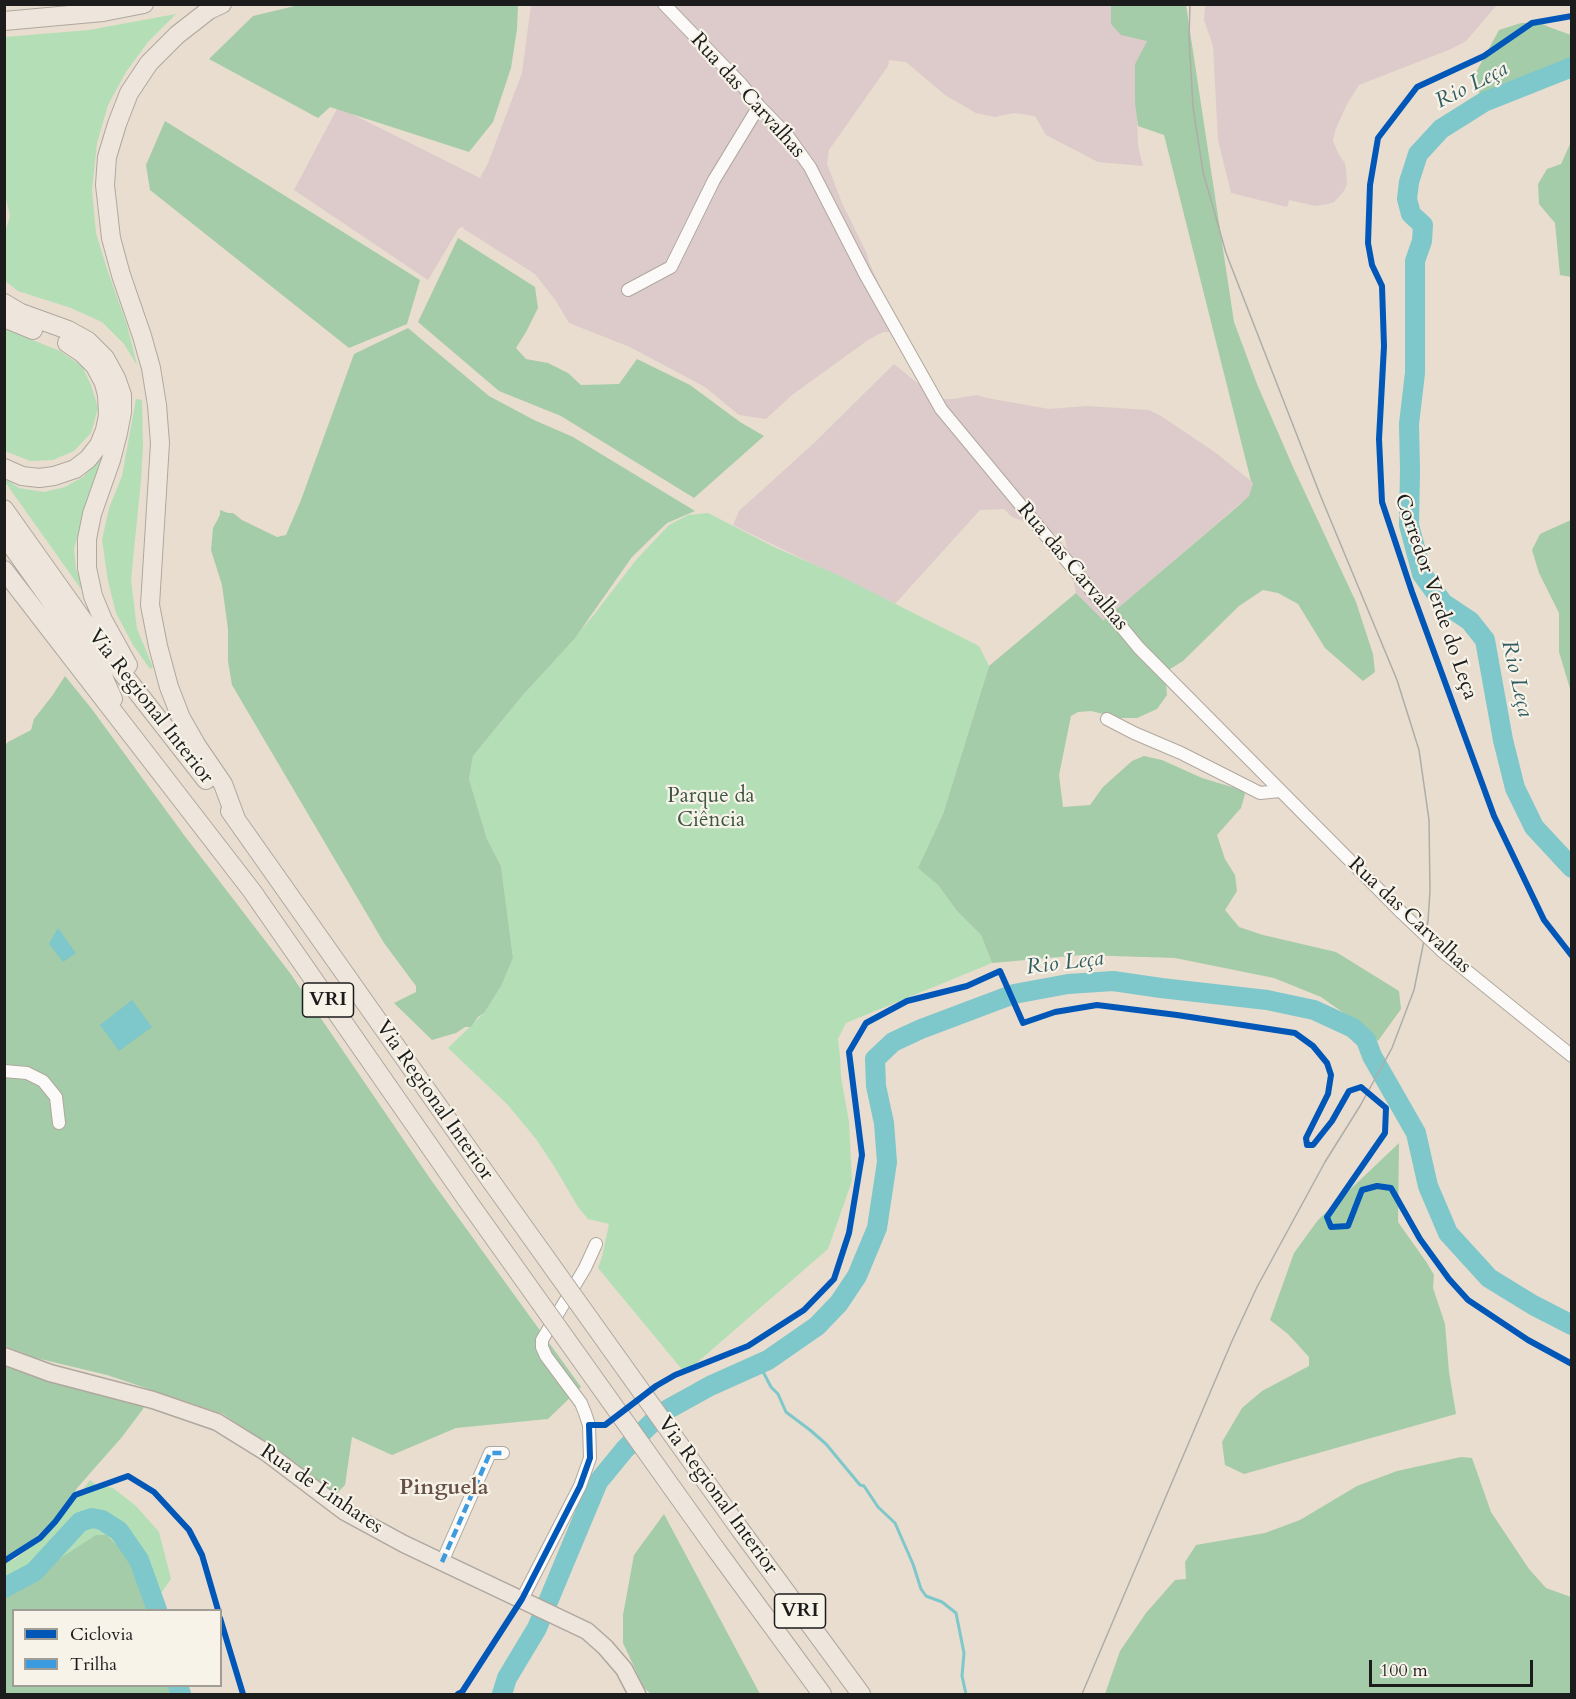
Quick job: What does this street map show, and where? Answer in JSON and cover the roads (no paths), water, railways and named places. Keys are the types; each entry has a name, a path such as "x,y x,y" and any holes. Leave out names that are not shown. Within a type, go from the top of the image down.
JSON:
{"highway":[{"path":"4,21 103,12 144,4"},
{"path":"222,4 209,10 177,35 149,63 129,93 107,157 105,184 111,238 142,336 158,405 160,443 150,605 158,646 169,687 181,718 223,784 236,819"},
{"path":"4,303 21,313 68,330 88,341 105,358 116,378 122,395 122,412 113,451 92,514 87,539 87,568 93,596 103,620 152,708"},
{"path":"4,318 64,341 82,352 95,366 104,383 108,415 99,445 88,459 75,469 39,478 22,476 4,468"},
{"name":"Via Regional Interior","path":"4,509 102,647 152,708 236,819 491,1181 861,1695"},
{"path":"4,535 100,670 126,728"},
{"name":"Via Regional Interior","path":"6,573 252,891 467,1200 822,1695"}],"main road":[{"name":"Rua de Linhares","path":"4,1356 50,1373 153,1400 217,1422 267,1453 345,1512 404,1544 587,1630 606,1647 624,1669 637,1695"}],"street":[{"name":"Rua das Carvalhas","path":"664,4 787,135 810,167 865,274 941,409 1138,648 1442,951 1572,1056"},
{"path":"628,290 671,267 714,180 759,106"},
{"path":"1107,719 1260,793 1280,791"},
{"path":"4,1071 27,1073 43,1081 56,1097 59,1123"},
{"path":"525,1600 580,1486 590,1458 589,1425 581,1403 546,1356 542,1340 585,1268 596,1245"},
{"path":"442,1562 490,1453 503,1453"}],"water":[{"path":"58,928 76,953 63,962 49,944"},
{"path":"132,1000 152,1027 119,1051 100,1025"}],"waterway":[{"name":"Rio Leça","path":"1572,67 1484,102 1441,129 1418,154 1409,182 1407,199 1411,214 1423,225 1422,241 1415,261 1415,373 1409,424 1409,525 1422,574 1443,603 1470,621 1485,640 1503,740 1515,788 1534,827 1572,868"},
{"name":"Rio Leça","path":"502,1694 507,1678 537,1628 598,1482 625,1449 663,1412 710,1386 768,1360 817,1326 839,1303 857,1276 877,1228 887,1162 884,1123 876,1086 875,1059 893,1042 1014,994 1068,984 1113,981 1267,1000 1314,1010 1353,1028 1366,1040 1372,1056 1416,1133 1428,1186 1448,1233 1489,1278 1533,1305 1572,1325"},
{"path":"759,1364 771,1387 778,1394 786,1412 826,1444 860,1485 864,1486 878,1507 895,1523 921,1589 926,1596 942,1602 956,1613 964,1653 962,1676 966,1694"},
{"name":"Rio Leça","path":"4,1588 34,1572 80,1522 92,1518 102,1520 119,1531 139,1560 157,1609"},
{"name":"Rio Leça","path":"178,1687 181,1694"}],"tram line":[{"path":"1082,1694 1257,1287 1325,1162 1392,1048 1414,990 1428,921 1430,891 1429,820 1419,750 1397,680 1321,497 1226,253 1203,172 1193,107 1189,37 1190,4"}],"district":[{"name":"Pinguela","path":"444,1489"}],"park label":[{"name":"Parque da Ciência","path":"711,809"}]}
